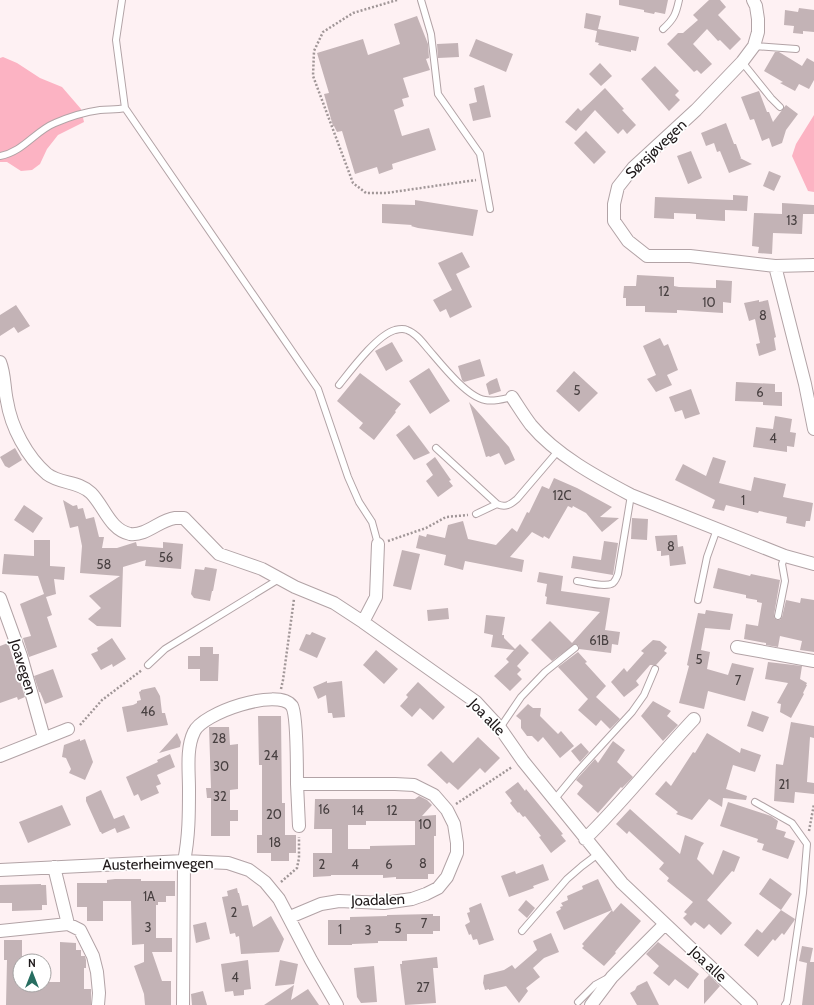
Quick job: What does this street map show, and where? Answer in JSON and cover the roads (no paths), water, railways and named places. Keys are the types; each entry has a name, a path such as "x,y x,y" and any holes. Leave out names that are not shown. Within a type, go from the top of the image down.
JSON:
{"street":[{"name":"Sørsjøvegen","path":"753,0 756,6 758,19 758,32 754,46 742,62 696,110 633,168 618,187 614,204 614,221 628,241 647,256 690,256 775,266 814,265"},
{"path":"775,266 805,384 814,429"},
{"name":"Joa alle","path":"0,362 10,418 21,442 47,474 60,481 87,489 95,497 112,522 121,530 130,534 142,533 174,518 184,518 219,554 262,569 295,587 334,603 476,702 500,728 523,761 622,883 751,1005"},
{"path":"512,397 531,425 558,450 607,482 631,495 785,556 814,564"},
{"path":"362,622 376,597 378,544"},
{"name":"Joavegen","path":"0,598 21,656 44,738"},
{"path":"737,647 814,661"},
{"path":"183,1005 184,861 188,826 189,749 193,732 202,722 237,706 263,700 278,699 286,701 292,706 294,713 299,826"},
{"path":"586,839 694,719"},
{"path":"0,756 68,729"},
{"name":"Joadalen","path":"290,917 321,904 339,901 384,903 397,902 426,894 438,888 447,876 457,853 458,843 456,829 447,810 434,795 414,785 297,784"},
{"name":"Austerheimvegen","path":"0,870 184,861 228,863 249,870 266,882 279,899 290,917 311,960 337,1005"},
{"path":"54,867 68,924"},
{"path":"0,931 68,924 80,930 93,956 98,972 98,1005"},
{"path":"591,1005 612,977 665,924"}],"lane":[{"path":"122,0 116,40 125,108 318,389 348,477 359,502 372,522 378,544"},
{"path":"421,0 431,34 438,94 480,154 490,209"},
{"path":"663,29 671,22 676,13 679,0"},
{"path":"754,46 796,49"},
{"path":"742,62 780,107"},
{"path":"0,156 21,148 47,127 62,120 93,111 125,108"},
{"path":"339,385 381,338 391,332 404,329 413,333 464,388 478,398 493,401 512,397"},
{"path":"436,448 497,504 506,506 517,499 558,450"},
{"path":"577,581 606,585 615,580 618,574 631,495"},
{"path":"476,514 497,504"},
{"path":"698,600 708,557 717,529"},
{"path":"778,616 785,581 782,564 785,556"},
{"path":"148,665 165,649 279,579"},
{"path":"500,728 521,697 545,672 575,648"},
{"path":"554,800 644,696 655,670"},
{"path":"755,802 792,823 807,844 802,900 787,1002 785,1005"},
{"path":"522,931 567,879 598,854"},
{"path":"578,1002 596,985 603,980 612,977"}]}
